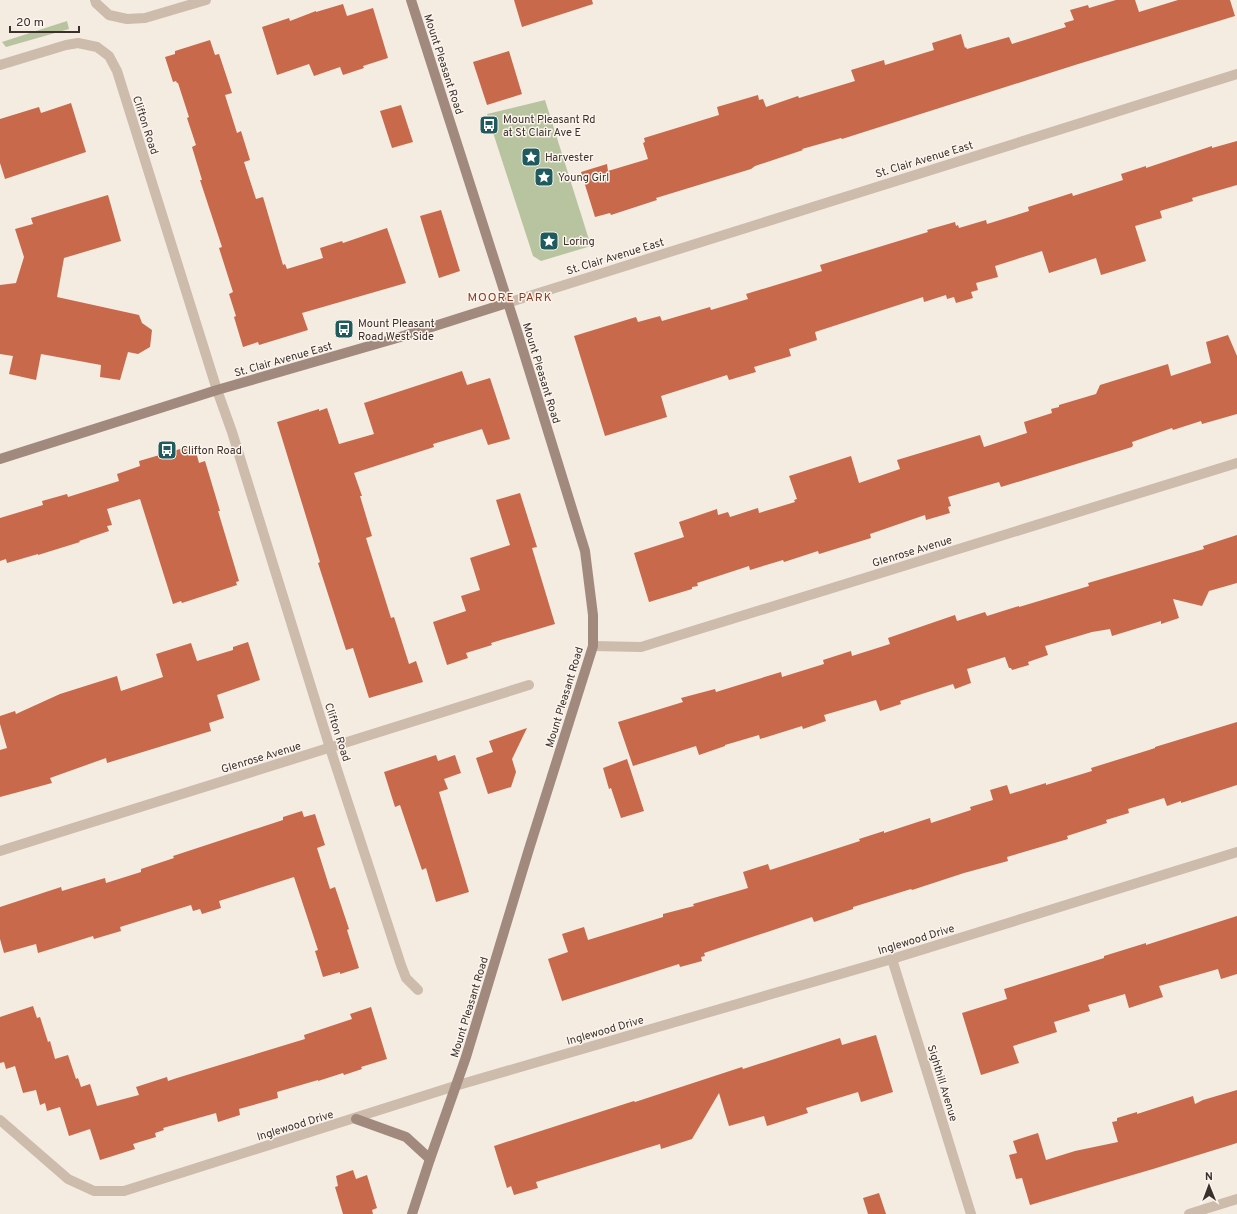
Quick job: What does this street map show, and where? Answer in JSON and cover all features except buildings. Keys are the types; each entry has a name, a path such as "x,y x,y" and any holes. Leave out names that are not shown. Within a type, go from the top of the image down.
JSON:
{"main road":[{"name":"Mount Pleasant Road","path":"411,0 585,551 593,616 593,646 466,1057 430,1159 413,1214"},
{"name":"St. Clair Avenue East","path":"0,459 218,390 404,335 507,302"},
{"path":"356,1119 406,1137 430,1159"}],"street":[{"path":"95,0 96,3 110,16 127,19 145,18 206,0"},
{"name":"Clifton Road","path":"0,65 66,45 78,43 97,47 109,56 117,71 330,748 401,965 406,978 418,990"},
{"name":"St. Clair Avenue East","path":"507,302 1237,74"},
{"name":"Glenrose Avenue","path":"593,646 641,647 1237,463"},
{"name":"Glenrose Avenue","path":"0,851 529,685"},
{"name":"Inglewood Drive","path":"0,1120 68,1179 94,1191 124,1191 356,1119 455,1086 892,959 1237,852"},
{"name":"Sighthill Avenue","path":"892,959 971,1214"},
{"path":"1189,1214 1237,1199"}],"green space":[{"path":"67,21 69,29 6,47 2,42"},
{"path":"545,100 591,246 541,261 533,256 487,114"}],"place":[{"name":"Mount Pleasant Rd at St Clair Ave E","path":"489,125"},
{"name":"Harvester","path":"531,157"},
{"name":"Young Girl","path":"544,177"},
{"name":"Loring","path":"549,241"},
{"name":"Mount Pleasant Road West Side","path":"344,329"},
{"name":"Clifton Road","path":"167,450"}],"district":[{"name":"MOORE PARK","path":"510,297"}]}
